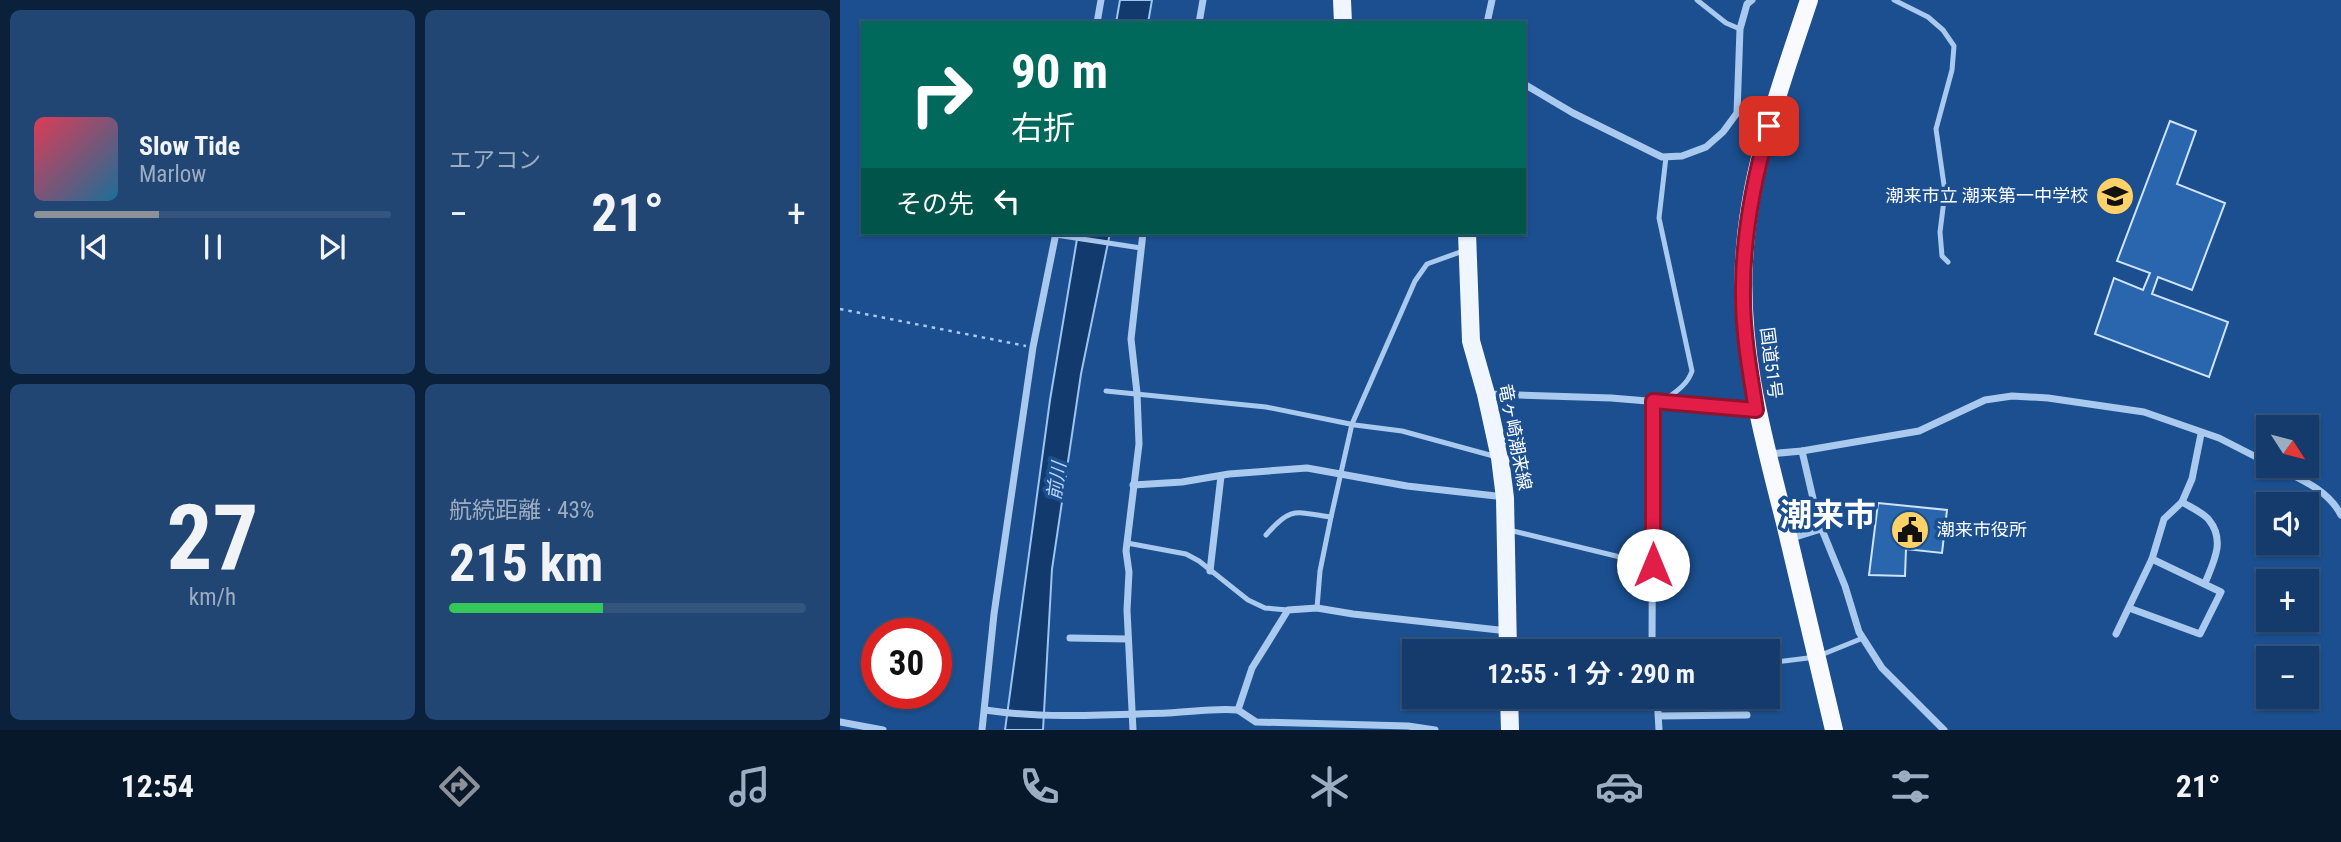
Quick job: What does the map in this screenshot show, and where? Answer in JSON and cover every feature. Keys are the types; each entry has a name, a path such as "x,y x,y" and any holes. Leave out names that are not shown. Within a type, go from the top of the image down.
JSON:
{"highway":[{"name":"国道51号","path":"1809,0 1763,147 1747,224 1743,298 1756,410 1834,730"}],"main road":[{"path":"1342,0 1343,21"},
{"name":"竜ヶ崎潮来線","path":"1468,241 1471,341 1486,394 1506,498 1507,639"},
{"path":"1509,709 1510,730"}],"street":[{"path":"1097,21 1101,0"},
{"path":"1199,21 1203,0"},
{"path":"1487,21 1492,0"},
{"path":"1526,85 1573,113 1666,158 1682,156 1706,147 1723,132 1737,113 1740,29 1747,4 1752,0"},
{"path":"982,730 994,614 1033,347 1056,235"},
{"path":"1133,730 1130,713 1129,572 1126,551 1139,444 1131,340 1143,235"},
{"path":"1486,394 1611,398 1756,410"},
{"path":"1768,454 1802,451 1919,431 1985,400 2012,397 2048,398 2144,412 2219,438 2256,457"},
{"path":"1652,639 1653,401"},
{"path":"2116,634 2152,559 2164,519 2182,502 2192,479 2201,433"},
{"path":"1802,451 1821,529 1863,638 1882,668 1944,730"},
{"path":"1133,485 1307,468 1408,486 1506,498"},
{"path":"1210,571 1221,476"},
{"path":"2297,478 2315,487 2335,503 2341,515"},
{"path":"2182,502 2209,519 2216,535 2218,552 2205,583"},
{"path":"1789,539 1821,529"},
{"path":"2129,608 2200,634 2221,592 2152,559"},
{"path":"1238,710 1252,668 1288,610 1317,608 1507,631"},
{"path":"1070,638 1128,639"},
{"path":"985,710 1052,717 1213,708 1238,710 1256,722 1268,726 1408,726 1435,730"},
{"path":"1658,709 1658,730"},
{"path":"1659,716 1747,715"},
{"path":"840,722 883,730"}],"lane":[{"path":"1697,0 1726,23 1740,29"},
{"path":"1894,0 1928,17 1944,30 1954,46 1952,70 1936,129 1945,192 1940,232 1942,256 1948,262"},
{"path":"1662,402 1689,380 1692,371 1659,218 1666,158"},
{"path":"1061,235 1141,248"},
{"path":"1317,608 1320,572 1352,424 1415,281 1427,264 1468,241"},
{"path":"1106,391 1266,407 1402,431 1500,458"},
{"path":"1266,535 1281,518 1295,512 1331,517"},
{"path":"1507,530 1653,565"},
{"path":"1127,543 1186,554 1248,600 1265,608 1288,610"},
{"path":"1780,662 1816,657 1863,638"}],"path":[{"path":"840,309 1033,347"}],"water":[{"path":"1120,0 1152,0 1148,21 1116,21"},
{"name":"前川","path":"1078,235 1110,235 1081,374 1052,569 1043,730 1005,730 1050,400"}],"building":[{"path":"2170,121 2196,131 2177,184 2225,203 2192,290 2158,277 2152,294 2228,322 2209,377 2095,334 2114,278 2143,290 2150,273 2117,261"},
{"name":"潮来市役所","path":"1878,503 1947,510 1942,553 1906,549 1905,576 1869,575"}],"place":[{"name":"潮来市立 潮来第一中学校","path":"2115,196"},
{"name":"潮来市役所","path":"1910,530"}],"district":[{"name":"潮来市","path":"1828,515"}],"route":[{"path":"1653,565 1653,401 1756,410 1743,298 1744,260 1754,184 1769,126"}]}
